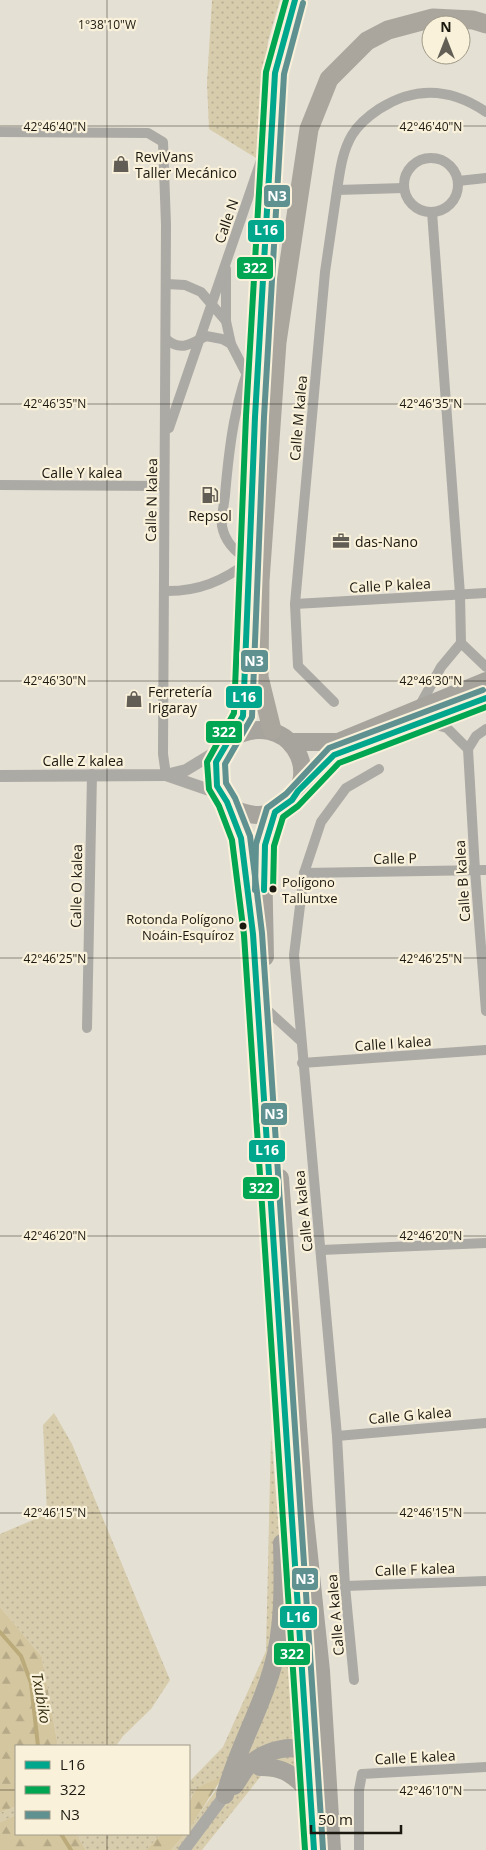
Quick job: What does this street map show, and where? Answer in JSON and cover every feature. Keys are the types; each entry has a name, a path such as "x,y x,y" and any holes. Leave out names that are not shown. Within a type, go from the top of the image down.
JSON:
{"highway":[{"path":"295,0 284,30 275,73 270,134 243,716 216,762 217,786 224,798 240,838 245,860 253,934 314,1850"},
{"path":"272,730 259,677 260,581 277,342 309,129 329,79 367,41 388,30 433,18 473,20 486,24"},
{"path":"224,798 237,810 249,815 275,812 284,807 334,755 421,715 486,681"},
{"path":"290,742 338,742 421,715 486,698"},
{"path":"226,743 244,731 258,728 272,730 290,742 298,752 302,765 302,778 298,791"},
{"path":"275,812 263,860 267,1010 276,1144 285,1227 304,1508 321,1671 332,1850"},
{"path":"225,1795 231,1773 273,1668 281,1613 282,1525 278,1470 285,1430"},
{"path":"225,1795 239,1781 260,1767 271,1762 300,1756 307,1752 315,1734 314,1697 321,1671"},
{"path":"239,1781 246,1768 270,1752 288,1748 307,1752 315,1756 318,1763 320,1790 330,1807"},
{"path":"260,1767 280,1768 292,1774 310,1793"}],"street":[{"name":"Calle M kalea","path":"334,702 298,666 295,604 325,272 340,168 353,134 371,114 396,98 419,92 442,94 468,100 486,112"},
{"name":"Calle N kalea","path":"0,132 148,133 164,142 166,437 164,486 163,754 166,776"},
{"name":"Calle N","path":"166,437 197,341 270,134"},
{"path":"432,158 449,165 458,181 455,199 441,211 424,212 410,203 404,188 408,170 415,164 432,158"},
{"path":"458,181 486,178"},
{"path":"337,190 404,188"},
{"path":"432,212 460,594 461,643 441,667 421,715 447,728 468,749 476,736 486,729"},
{"name":"Calle N","path":"227,260 226,321 231,344 246,373"},
{"path":"166,284 195,288 226,321"},
{"path":"166,339 181,347 188,347 206,336 212,336 231,344"},
{"path":"164,591 196,589 221,581 250,561 236,553 222,525 228,463 246,373 260,343"},
{"name":"Calle Y kalea","path":"0,485 164,486"},
{"name":"Calle P kalea","path":"295,604 486,593"},
{"path":"461,643 486,667"},
{"path":"166,776 186,770 226,743"},
{"name":"Calle B kalea","path":"468,749 486,1011"},
{"name":"Calle A kalea","path":"354,1680 345,1586 337,1436 302,1063 294,955 304,874 322,822 346,788 378,769"},
{"name":"Calle Z kalea","path":"0,776 92,774 166,776"},
{"name":"Calle O kalea","path":"87,1028 92,774"},
{"path":"166,776 224,798"},
{"name":"Calle P","path":"304,874 486,870"},
{"path":"267,1010 301,1041"},
{"name":"Calle I kalea","path":"302,1063 486,1050"},
{"path":"321,1250 486,1243"},
{"name":"Calle G kalea","path":"337,1436 486,1423"},
{"name":"Calle F kalea","path":"345,1586 486,1581"},
{"name":"Calle E kalea","path":"359,1850 359,1790 362,1774 486,1767"},
{"path":"184,1850 225,1795"}],"shaded area":[{"path":"212,0 280,0 268,41 256,158 209,129 207,83"},
{"path":"54,1413 72,1444 170,1680 151,1709 123,1736 117,1745 58,1745 42,1657 0,1607 0,1534 47,1514 43,1425"},
{"path":"271,1434 301,1793 278,1777 261,1776 202,1850 171,1850 184,1835 190,1835 190,1827 226,1776 196,1790 190,1798 190,1781 223,1747 266,1651"},
{"path":"15,1806 15,1815 0,1822 0,1813"},
{"path":"77,1835 160,1835 146,1850 86,1850"}],"green space":[{"path":"0,1607 42,1657 58,1745 15,1745 15,1806 0,1813"},
{"path":"222,1778 190,1827 190,1800 202,1785"},
{"path":"15,1815 15,1835 77,1835 86,1850 0,1850 0,1822"},
{"path":"160,1835 184,1835 171,1850 146,1850"}],"waterway":[{"name":"Txubiko","path":"0,1632 21,1656 31,1683 38,1745"},
{"name":"Txubiko","path":"62,1835 71,1850"}],"transit line":[{"name":"322","path":"286,0 266,72 246,416 234,713 207,762 209,789 219,806 232,840 244,935 305,1850"},
{"name":"L16","path":"295,0 275,73 255,417 243,716 216,762 217,786 227,802 241,838 253,934 314,1850"},
{"name":"N3","path":"303,3 284,74 264,417 252,717 225,764 226,783 235,798 250,836 262,933 323,1849"},
{"name":"N3","path":"255,890 256,844 267,808 286,794 329,748 483,690"},
{"name":"L16","path":"264,890 265,845 275,812 292,800 298,791 334,755 486,698"},
{"name":"322","path":"273,890 274,846 283,817 298,806 339,763 486,707"}],"place":[{"name":"ReviVans Taller Mecánico","path":"121,164"},
{"name":"Repsol","path":"210,495"},
{"name":"das-Nano","path":"341,541"},
{"name":"Ferretería Irigaray","path":"134,699"},
{"name":"Polígono Talluntxe","path":"273,889"},
{"name":"Rotonda Polígono Noáin-Esquíroz","path":"243,926"}]}
